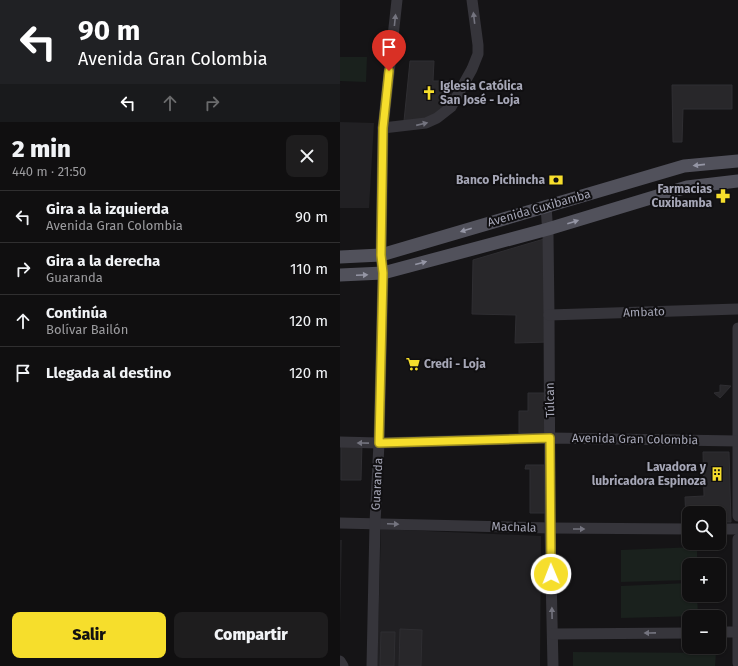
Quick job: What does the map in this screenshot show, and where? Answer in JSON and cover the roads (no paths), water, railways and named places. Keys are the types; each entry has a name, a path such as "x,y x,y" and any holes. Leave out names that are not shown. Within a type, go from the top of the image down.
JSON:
{"main road":[{"name":"Avenida Cuxibamba","path":"340,257 381,255 684,166 738,161"},
{"name":"Avenida Cuxibamba","path":"340,275 383,273 548,229 687,188 738,181"}],"street":[{"name":"Guaranda","path":"372,666 383,273 381,255 383,128 397,0"},
{"path":"383,128 426,123 437,118 451,107 472,69 478,54 472,0"},
{"name":"Túlcan","path":"546,206 548,229 550,528 553,666"},
{"name":"Ambato","path":"549,315 738,309"},
{"path":"738,328 738,516"},
{"name":"Avenida Gran Colombia","path":"340,442 379,443 550,438 738,441"},
{"name":"Machala","path":"340,523 550,528 682,529"},
{"path":"726,529 738,529"},
{"path":"738,539 738,663"},
{"path":"726,632 738,632"},
{"path":"553,634 682,633"},
{"path":"340,661 343,666"}],"place":[{"name":"Iglesia Católica San José - Loja","path":"429,93"},
{"name":"Banco Pichincha","path":"556,180"},
{"name":"Farmacias Cuxibamba","path":"723,196"},
{"name":"Credi - Loja","path":"413,364"},
{"name":"Lavadora y lubricadora Espinoza","path":"717,474"}]}
